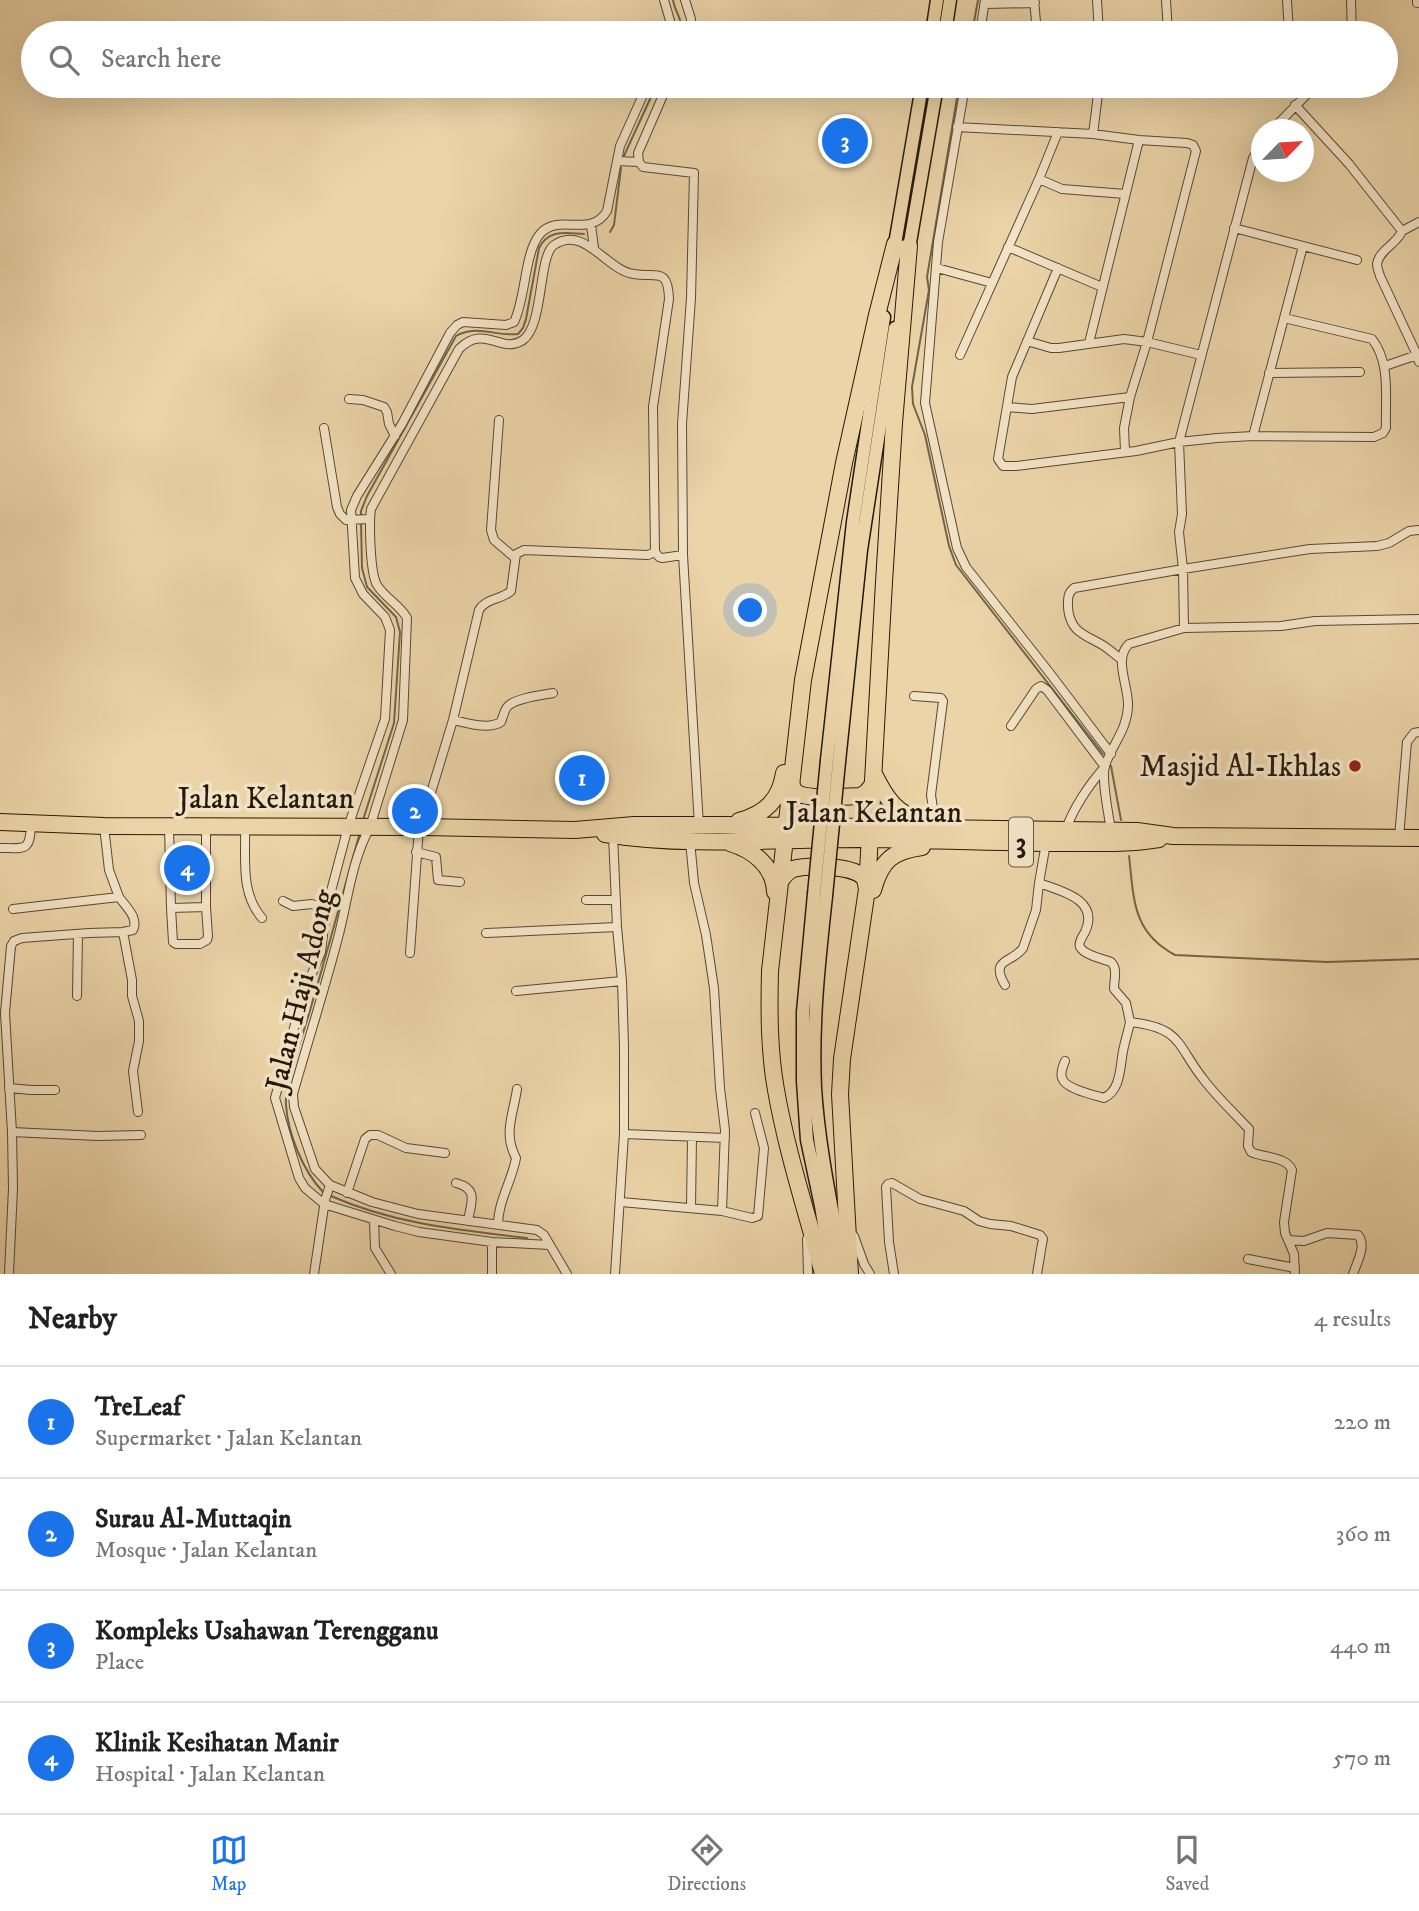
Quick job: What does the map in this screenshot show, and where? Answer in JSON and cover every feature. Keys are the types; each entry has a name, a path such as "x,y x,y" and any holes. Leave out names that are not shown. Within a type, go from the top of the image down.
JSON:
{"highway":[{"path":"823,1274 793,1167 775,1087 769,1009 770,971 798,712 834,515 874,328 902,245"},
{"path":"850,1274 840,1094 842,1059 867,888 902,245"},
{"path":"723,825 749,819 765,811 779,792 798,712"},
{"path":"790,777 799,794 810,797 861,796 867,792 873,779"},
{"path":"873,779 901,813 936,828"},
{"name":"Jalan Kelantan","path":"0,822 104,826 575,830 634,825 697,836 723,825 787,833"},
{"name":"Jalan Kelantan","path":"575,830 613,835 697,836 869,833 936,828 1137,831 1173,836 1419,838"},
{"name":"Jalan Kelantan","path":"869,833 959,841 1046,843 1138,843 1173,836"},
{"path":"697,836 752,852 765,866 774,881 775,930"},
{"path":"864,917 881,867 894,855 909,848 959,841"},
{"path":"781,880 793,869 846,869 854,870 864,878 867,888"}],"main road":[{"path":"934,21 937,0"},
{"path":"947,21 950,0"},
{"path":"902,245 920,98"},
{"path":"844,1274 820,1141 815,1089 814,1008 820,895 853,522 902,245 934,98"},
{"path":"820,895 803,1012 803,1081 807,1140 832,1274"}],"street":[{"path":"664,0 670,21"},
{"path":"685,0 691,21"},
{"path":"1097,0 1098,21"},
{"path":"1166,0 1167,21"},
{"path":"1287,0 1288,21"},
{"path":"1351,0 1352,21"},
{"path":"982,21 985,2 1035,2 1036,21"},
{"path":"359,827 385,719 390,637 389,623 363,594 355,578 351,510 395,436 450,333 463,322 506,325 514,322 519,313 530,255 539,235 557,225 591,225 603,218 607,211 620,146 642,98"},
{"path":"662,98 638,153 639,162 643,167 694,173 691,298 682,424 681,555 697,836 694,883 714,988 725,1138 722,1211"},
{"path":"963,98 938,242 925,403 942,483 965,567 1111,754"},
{"path":"1093,134 1098,98"},
{"path":"1282,119 1302,98"},
{"path":"1295,105 1349,164 1402,231"},
{"path":"957,127 1093,134 1193,145 1196,151 1147,342 1130,397 1124,428 1125,451"},
{"path":"960,355 1058,132"},
{"path":"1089,343 1139,140"},
{"path":"617,160 639,162"},
{"path":"1184,628 1179,532 1182,514 1179,442 1251,165"},
{"path":"1039,180 1062,189 1125,194"},
{"path":"1385,366 1418,358 1377,264 1401,236 1402,231 1419,222"},
{"path":"591,225 594,248"},
{"path":"1234,228 1357,260"},
{"path":"549,1245 492,1242 419,1232 374,1220 325,1202 305,1188 299,1178 275,1098 303,995 332,931 326,910 403,720 407,618 377,586 373,573 368,519 371,509 458,349 472,338 515,344 526,338 536,314 548,251 552,246 568,241 584,242 617,269 633,274 655,275 669,284 653,407 658,555"},
{"path":"1253,436 1303,246"},
{"path":"1008,247 1102,287"},
{"path":"937,268 992,282"},
{"path":"1058,268 1012,377 998,459 1003,466 1136,451 1179,442 1253,436 1374,437 1383,433 1385,366 1372,339 1284,318"},
{"path":"1027,341 1051,348 1124,340 1147,342 1201,355"},
{"path":"1269,373 1360,372"},
{"path":"1007,407 1032,409 1130,397"},
{"path":"349,398 384,407 395,436"},
{"path":"499,420 491,530 499,547 515,558"},
{"path":"324,428 340,514 346,520 368,519"},
{"path":"1121,659 1101,643 1085,637 1069,616 1069,593 1079,586 1310,549 1377,547 1390,543 1409,531 1419,530"},
{"path":"410,953 416,852 482,604 505,596 511,591 515,558 518,552 524,550 681,555"},
{"path":"1066,830 1069,818 1105,767 1124,729 1128,695 1121,659 1129,644 1184,628 1419,619"},
{"path":"1011,726 1036,689 1041,687 1047,690 1105,767 1111,831"},
{"path":"453,720 496,725 501,722 505,708 510,704 554,693"},
{"path":"914,696 941,698 943,701 931,795 936,828"},
{"path":"1399,838 1407,742 1414,733 1419,732"},
{"path":"0,848 28,846 31,841 31,823"},
{"path":"9,1274 13,1188 12,1132 2,1013 11,946 22,938 133,930 135,922 119,897 109,870 104,826"},
{"path":"169,826 171,939 176,944 200,944 207,940 206,826"},
{"path":"245,827 247,892 253,908 262,918"},
{"name":"Jalan Haji Adong","path":"359,827 361,843 332,931 293,1094 293,1107 314,1169 330,1187 372,1202 418,1214 537,1230 544,1235 567,1274"},
{"path":"613,835 622,981 624,1134 615,1274"},
{"path":"1005,985 1000,976 1001,966 1006,959 1023,948 1036,909 1046,843"},
{"path":"416,852 436,857 438,880 460,882"},
{"path":"1039,883 1067,893 1083,903 1090,914 1089,923 1079,943 1080,947 1114,965 1114,989 1126,1003 1130,1022 1118,1082 1109,1096 1104,1098 1067,1086 1060,1074 1065,1061"},
{"path":"13,909 119,897"},
{"path":"586,900 616,900"},
{"path":"283,901 293,906 312,904 326,910"},
{"path":"171,908 206,907"},
{"path":"486,933 617,927"},
{"path":"122,932 132,981 132,1001 139,1021 139,1041 133,1071 138,1112"},
{"path":"77,996 78,934"},
{"path":"516,990 622,981"},
{"path":"1130,1022 1152,1024 1170,1033 1182,1046 1203,1079 1249,1129 1248,1146 1251,1152 1286,1162 1291,1166 1284,1222 1295,1271 1248,1259"},
{"path":"9,1088 55,1090"},
{"path":"498,1225 498,1216 514,1172 516,1158 512,1151 509,1125 517,1089"},
{"path":"621,1202 722,1211 755,1218 760,1214 764,1148 755,1113"},
{"path":"12,1132 141,1135"},
{"path":"624,1134 725,1138"},
{"path":"347,1193 365,1139 370,1135 378,1135 406,1148 445,1153"},
{"path":"691,1208 692,1137"},
{"path":"793,1167 808,1242 808,1274"},
{"path":"456,1183 470,1189 472,1196 468,1221"},
{"path":"894,1274 886,1187 892,1184 920,1199 964,1211 979,1221 1011,1226 1040,1236 1043,1239 1037,1274"},
{"path":"314,1274 325,1202 330,1187"},
{"path":"845,1199 856,1243 870,1274"},
{"path":"374,1220 376,1248 391,1274"},
{"path":"1288,1240 1304,1241 1327,1233 1358,1235 1363,1243 1353,1274"},
{"path":"492,1242 492,1274"}],"waterway":[{"path":"673,0 680,21"},
{"path":"974,21 978,0"},
{"path":"623,158 650,98"},
{"path":"957,98 927,277 929,290 912,387 913,404 925,435 949,546 956,565 1103,754"},
{"path":"610,232 614,225 621,168"},
{"path":"361,516 367,496 456,336 472,331 518,334 526,319 539,248 553,235 584,234"},
{"path":"361,522 362,568 367,587 396,617 400,632 394,723 363,820"},
{"path":"1111,766 1121,820"},
{"path":"323,1192 309,1174 298,1152 287,1116 286,1096 359,836"},
{"path":"1129,856 1134,900 1143,925 1150,936 1175,955 1327,962 1419,959"},
{"path":"331,1196 355,1206 403,1219 452,1229 527,1238"}],"place":[{"name":"Kompleks Usahawan Terengganu","path":"845,141"},
{"name":"Masjid Al-Ikhlas","path":"1355,766"},
{"name":"TreLeaf","path":"582,778"},
{"name":"Surau Al-Muttaqin","path":"415,811"},
{"name":"Klinik Kesihatan Manir","path":"187,868"}]}
